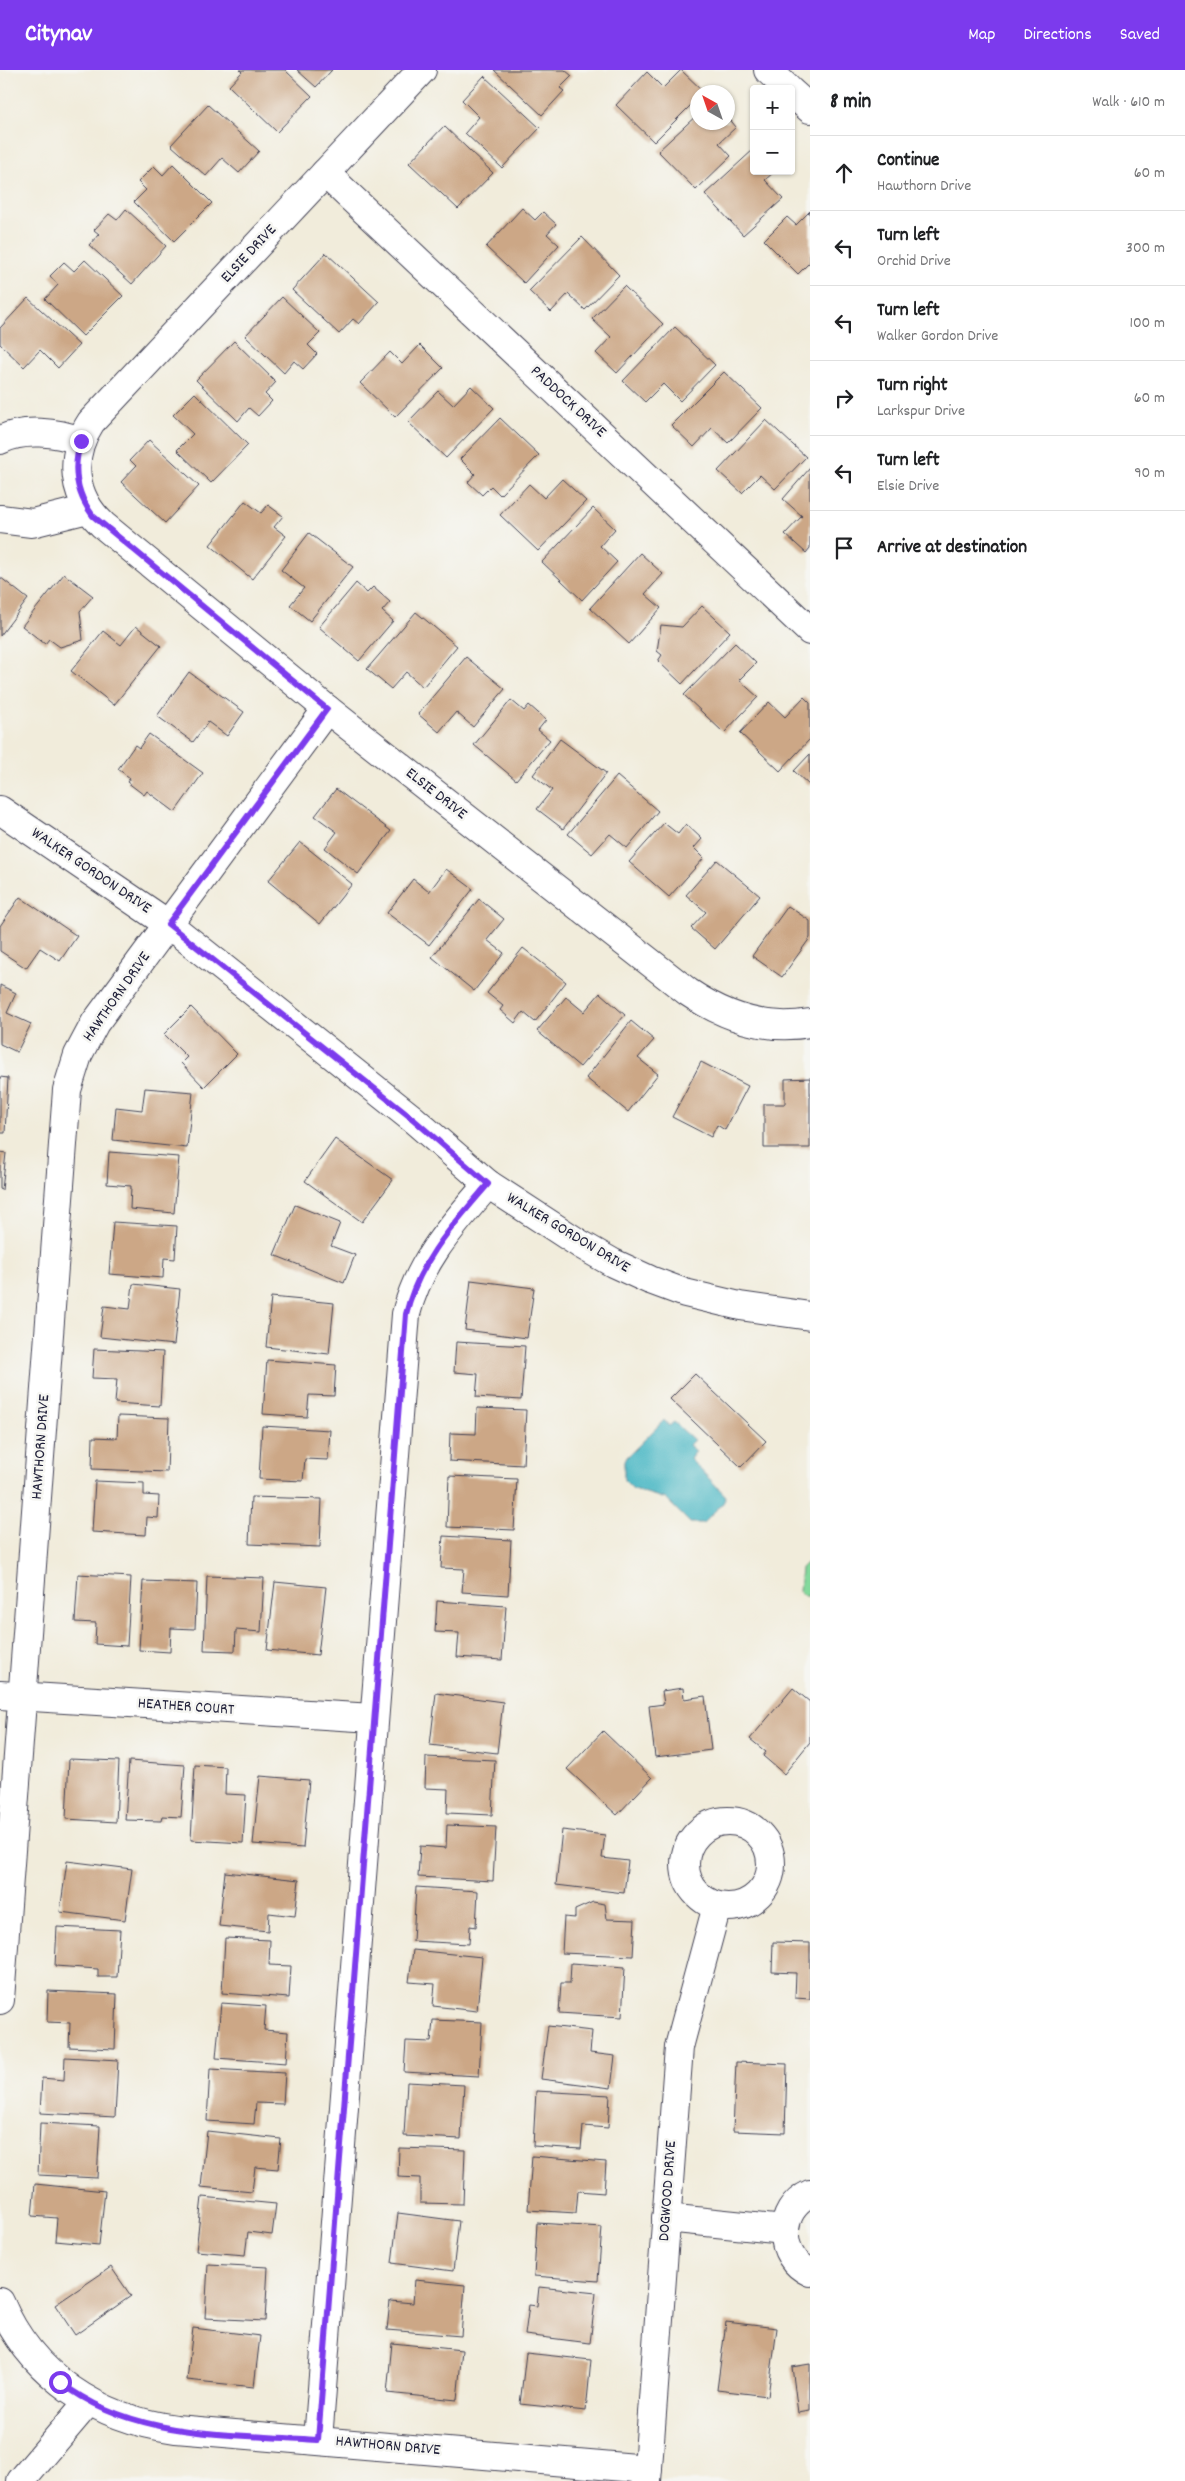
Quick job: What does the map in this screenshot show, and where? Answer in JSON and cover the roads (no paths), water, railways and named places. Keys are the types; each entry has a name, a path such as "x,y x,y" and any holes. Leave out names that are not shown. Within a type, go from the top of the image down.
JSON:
{"street":[{"name":"ELSIE DRIVE","path":"422,70 96,417 81,441 76,459 76,479 88,510 102,525 327,709 699,999 732,1016 756,1023 787,1025 810,1023"},
{"path":"768,70 784,85"},
{"path":"795,96 810,109"},
{"name":"PADDOCK DRIVE","path":"325,173 810,631"},
{"path":"0,440 22,434 46,433 66,436 81,441"},
{"path":"0,519 32,523 88,510"},
{"name":"HAWTHORN DRIVE","path":"0,2000 12,1696 67,1090 75,1063 91,1031 327,709"},
{"name":"WALKER GORDON DRIVE","path":"0,810 168,924 398,1108 488,1184 580,1244 613,1263 650,1280 710,1300 810,1316"},
{"path":"318,2440 406,1314 416,1282 431,1252 488,1184"},
{"name":"HEATHER COURT","path":"12,1696 373,1718"},
{"name":"DOGWOOD DRIVE","path":"648,2475 679,2046 717,1906"},
{"path":"810,2194 793,2207 784,2230 786,2247 790,2255 801,2267 810,2272"},
{"path":"666,2218 784,2230"},
{"name":"HAWTHORN DRIVE","path":"0,2302 13,2327 34,2357 60,2382 88,2402 123,2418 158,2427 318,2440 648,2475"},
{"path":"22,2481 88,2402"}],"water":[{"path":"664,1420 669,1426 674,1422 694,1440 689,1445 696,1451 690,1459 726,1496 723,1503 703,1523 690,1523 666,1499 633,1489 624,1480 624,1460"}]}
